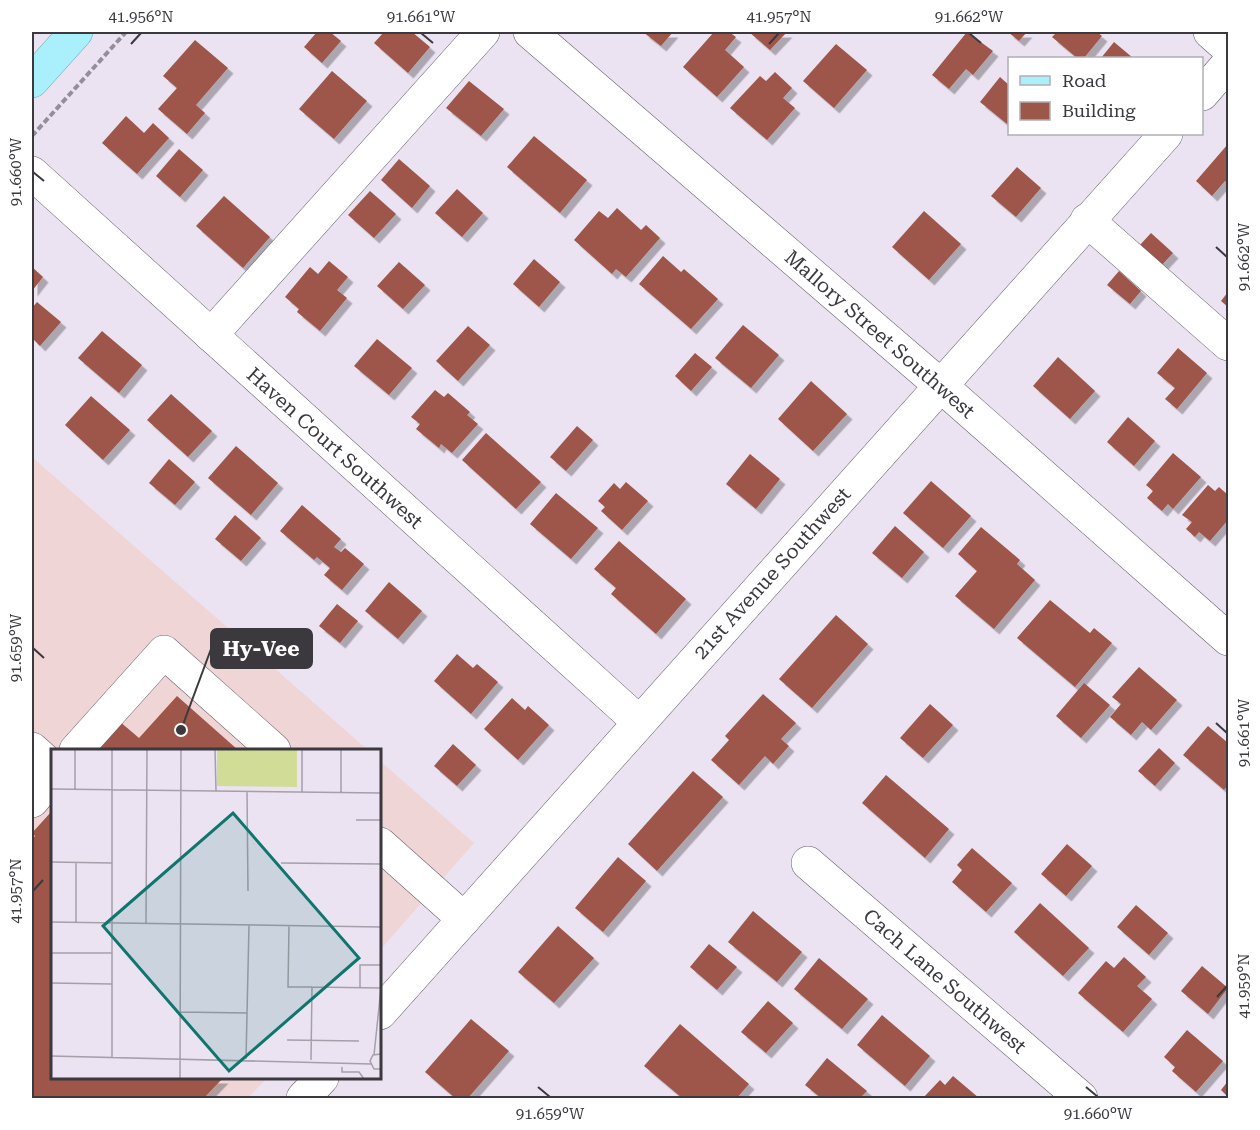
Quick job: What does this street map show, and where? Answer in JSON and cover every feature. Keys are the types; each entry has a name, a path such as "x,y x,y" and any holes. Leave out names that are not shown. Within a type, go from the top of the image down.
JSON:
{"main road":[{"path":"32,81 76,32"}],"street":[{"path":"211,335 483,32"},
{"name":"Mallory Street Southwest","path":"530,32 940,385 1228,639"},
{"path":"1210,32 1228,48"},
{"path":"1203,93 1228,64"},
{"name":"21st Avenue Southwest","path":"381,1012 1165,135"},
{"name":"Haven Court Southwest","path":"32,173 639,722"},
{"path":"1087,220 1228,344"},
{"path":"77,749 164,652 273,749"},
{"path":"32,749 51,766"},
{"path":"32,801 51,778"},
{"path":"381,845 464,919"},
{"name":"Cach Lane Southwest","path":"808,863 1081,1098"},
{"path":"303,1098 320,1079"}],"path":[{"path":"32,136 126,32"}],"shaded area":[{"path":"32,457 367,749 51,749 51,1079 266,1079 248,1098 32,1098"},
{"path":"381,762 474,843 381,949"}],"building":[{"path":"317,32 330,32 341,41 322,63 304,47"},
{"path":"384,32 412,32 430,47 408,73 374,43"},
{"path":"643,32 673,32 661,46"},
{"path":"714,32 729,32 736,37 725,50 744,67 717,97 683,67"},
{"path":"749,32 787,32 770,50"},
{"path":"967,32 993,51 973,75 966,69 949,89 932,75"},
{"path":"1008,32 1027,32 1019,41"},
{"path":"1057,32 1097,32 1102,36 1085,57 1076,57 1052,37"},
{"path":"195,40 228,68 196,105 205,113 187,134 158,109 177,88 163,76"},
{"path":"1114,42 1132,57 1102,57"},
{"path":"836,44 867,70 834,108 803,81"},
{"path":"332,71 367,101 334,139 299,109"},
{"path":"775,72 792,88 783,98 795,108 767,140 730,108 760,76 766,81"},
{"path":"1000,77 1008,84 1007,124 980,102"},
{"path":"469,81 504,109 481,136 446,108"},
{"path":"126,116 144,133 153,123 169,138 137,174 102,143"},
{"path":"534,136 587,180 560,213 507,167"},
{"path":"1228,144 1228,184 1225,181 1212,196 1196,181"},
{"path":"179,149 203,170 180,197 156,176"},
{"path":"399,159 430,186 412,208 381,180"},
{"path":"1017,167 1041,188 1016,217 991,196"},
{"path":"457,189 483,213 462,237 435,213"},
{"path":"370,191 396,214 374,238 348,215"},
{"path":"224,196 270,237 243,268 196,226"},
{"path":"617,208 641,230 646,225 660,238 626,277 616,269 612,274 574,240 599,211 608,218"},
{"path":"924,211 961,244 929,280 892,247"},
{"path":"1151,233 1173,253 1161,266 1139,246"},
{"path":"663,256 681,272 684,269 718,299 691,329 639,284"},
{"path":"534,259 560,282 539,307 513,284"},
{"path":"329,261 348,277 337,290 347,298 320,331 297,312 299,309 285,297 310,267 318,274"},
{"path":"399,262 425,285 403,309 377,286"},
{"path":"32,267 43,277 32,291"},
{"path":"1119,271 1141,291 1130,304 1107,285"},
{"path":"1228,292 1228,307 1221,301"},
{"path":"37,302 61,322 40,346 32,338 32,308"},
{"path":"743,325 779,355 751,388 715,358"},
{"path":"468,326 490,345 458,381 436,361"},
{"path":"102,331 142,365 119,393 78,358"},
{"path":"377,339 412,368 389,395 354,366"},
{"path":"1178,348 1207,373 1177,409 1165,399 1175,388 1157,373"},
{"path":"695,353 712,367 691,391 675,376"},
{"path":"1058,357 1095,391 1070,419 1033,386"},
{"path":"811,381 847,414 813,451 778,419"},
{"path":"435,390 444,397 448,393 470,412 467,415 478,424 452,453 441,444 439,448 416,429 420,424 411,417"},
{"path":"171,394 212,431 188,457 147,420"},
{"path":"91,396 130,430 103,460 65,425"},
{"path":"1128,417 1155,441 1134,466 1107,442"},
{"path":"577,426 593,440 566,471 550,457"},
{"path":"486,433 541,482 516,509 462,460"},
{"path":"236,446 278,483 251,515 208,478"},
{"path":"1173,453 1201,477 1173,509 1168,504 1162,511 1147,498 1153,491 1146,485"},
{"path":"750,454 780,479 756,509 726,484"},
{"path":"169,459 195,482 175,505 149,483"},
{"path":"931,481 971,516 943,548 903,513"},
{"path":"626,482 648,501 622,530 601,511 605,507 598,501 614,483 620,489"},
{"path":"1208,485 1215,491 1219,487 1228,495 1228,520 1210,541 1199,532 1195,537 1186,529 1192,522 1182,515"},
{"path":"556,493 598,528 571,559 530,524"},
{"path":"302,505 341,539 334,547 341,552 345,548 364,564 342,590 324,575 330,568 317,557 314,560 280,531"},
{"path":"235,515 261,538 241,561 215,539"},
{"path":"895,526 924,552 902,578 872,553"},
{"path":"981,527 1020,560 1017,564 1035,580 994,629 955,596 977,571 958,554"},
{"path":"619,541 686,599 656,634 611,594 616,588 594,569"},
{"path":"389,582 422,611 398,639 365,611"},
{"path":"1050,600 1090,633 1094,628 1112,643 1075,687 1017,638"},
{"path":"337,604 358,621 340,643 319,626"},
{"path":"836,615 868,644 812,708 779,679"},
{"path":"457,654 473,668 477,664 498,682 471,714 434,681"},
{"path":"1139,667 1177,700 1151,730 1142,722 1131,735 1110,717 1121,704 1112,697"},
{"path":"1084,683 1110,705 1081,738 1056,716"},
{"path":"763,694 796,723 781,739 789,746 773,764 765,756 739,785 711,760 729,740 725,736"},
{"path":"177,696 237,749 94,749 119,721 139,738"},
{"path":"512,698 525,710 528,706 549,725 518,760 484,729"},
{"path":"930,704 953,725 923,758 900,738"},
{"path":"1208,726 1228,743 1228,785 1224,790 1183,755"},
{"path":"453,744 476,765 457,786 434,766"},
{"path":"1159,748 1175,763 1155,786 1138,771"},
{"path":"693,771 723,797 657,871 628,844"},
{"path":"886,775 949,829 925,858 862,803"},
{"path":"51,812 51,1079 222,1079 204,1098 32,1098 32,840 35,836 32,833"},
{"path":"1067,844 1092,866 1066,896 1041,874"},
{"path":"972,848 1012,883 986,912 952,882 962,870 957,865"},
{"path":"618,857 646,881 603,932 575,908"},
{"path":"1040,903 1089,948 1063,976 1014,932"},
{"path":"1136,905 1168,933 1149,955 1117,927"},
{"path":"753,911 802,952 777,982 728,942"},
{"path":"558,926 594,958 554,1003 518,972"},
{"path":"709,944 737,967 717,990 690,967"},
{"path":"1124,957 1146,977 1137,986 1152,999 1123,1032 1078,993 1106,961 1114,968"},
{"path":"819,958 868,999 842,1029 794,989"},
{"path":"1202,966 1228,988 1208,1014 1181,991"},
{"path":"768,1001 793,1023 766,1053 741,1032"},
{"path":"882,1015 930,1056 905,1086 857,1045"},
{"path":"471,1019 509,1051 468,1098 455,1098 425,1072"},
{"path":"680,1024 749,1084 737,1098 682,1098 644,1066"},
{"path":"1187,1030 1223,1061 1196,1092 1172,1071 1175,1067 1164,1057"},
{"path":"827,1058 867,1091 860,1098 821,1098 805,1085"},
{"path":"953,1076 979,1098 923,1098 940,1080 945,1085"},
{"path":"1228,1081 1228,1097 1221,1090"}],"place":[{"name":"Hy-Vee","path":"181,730"}]}
